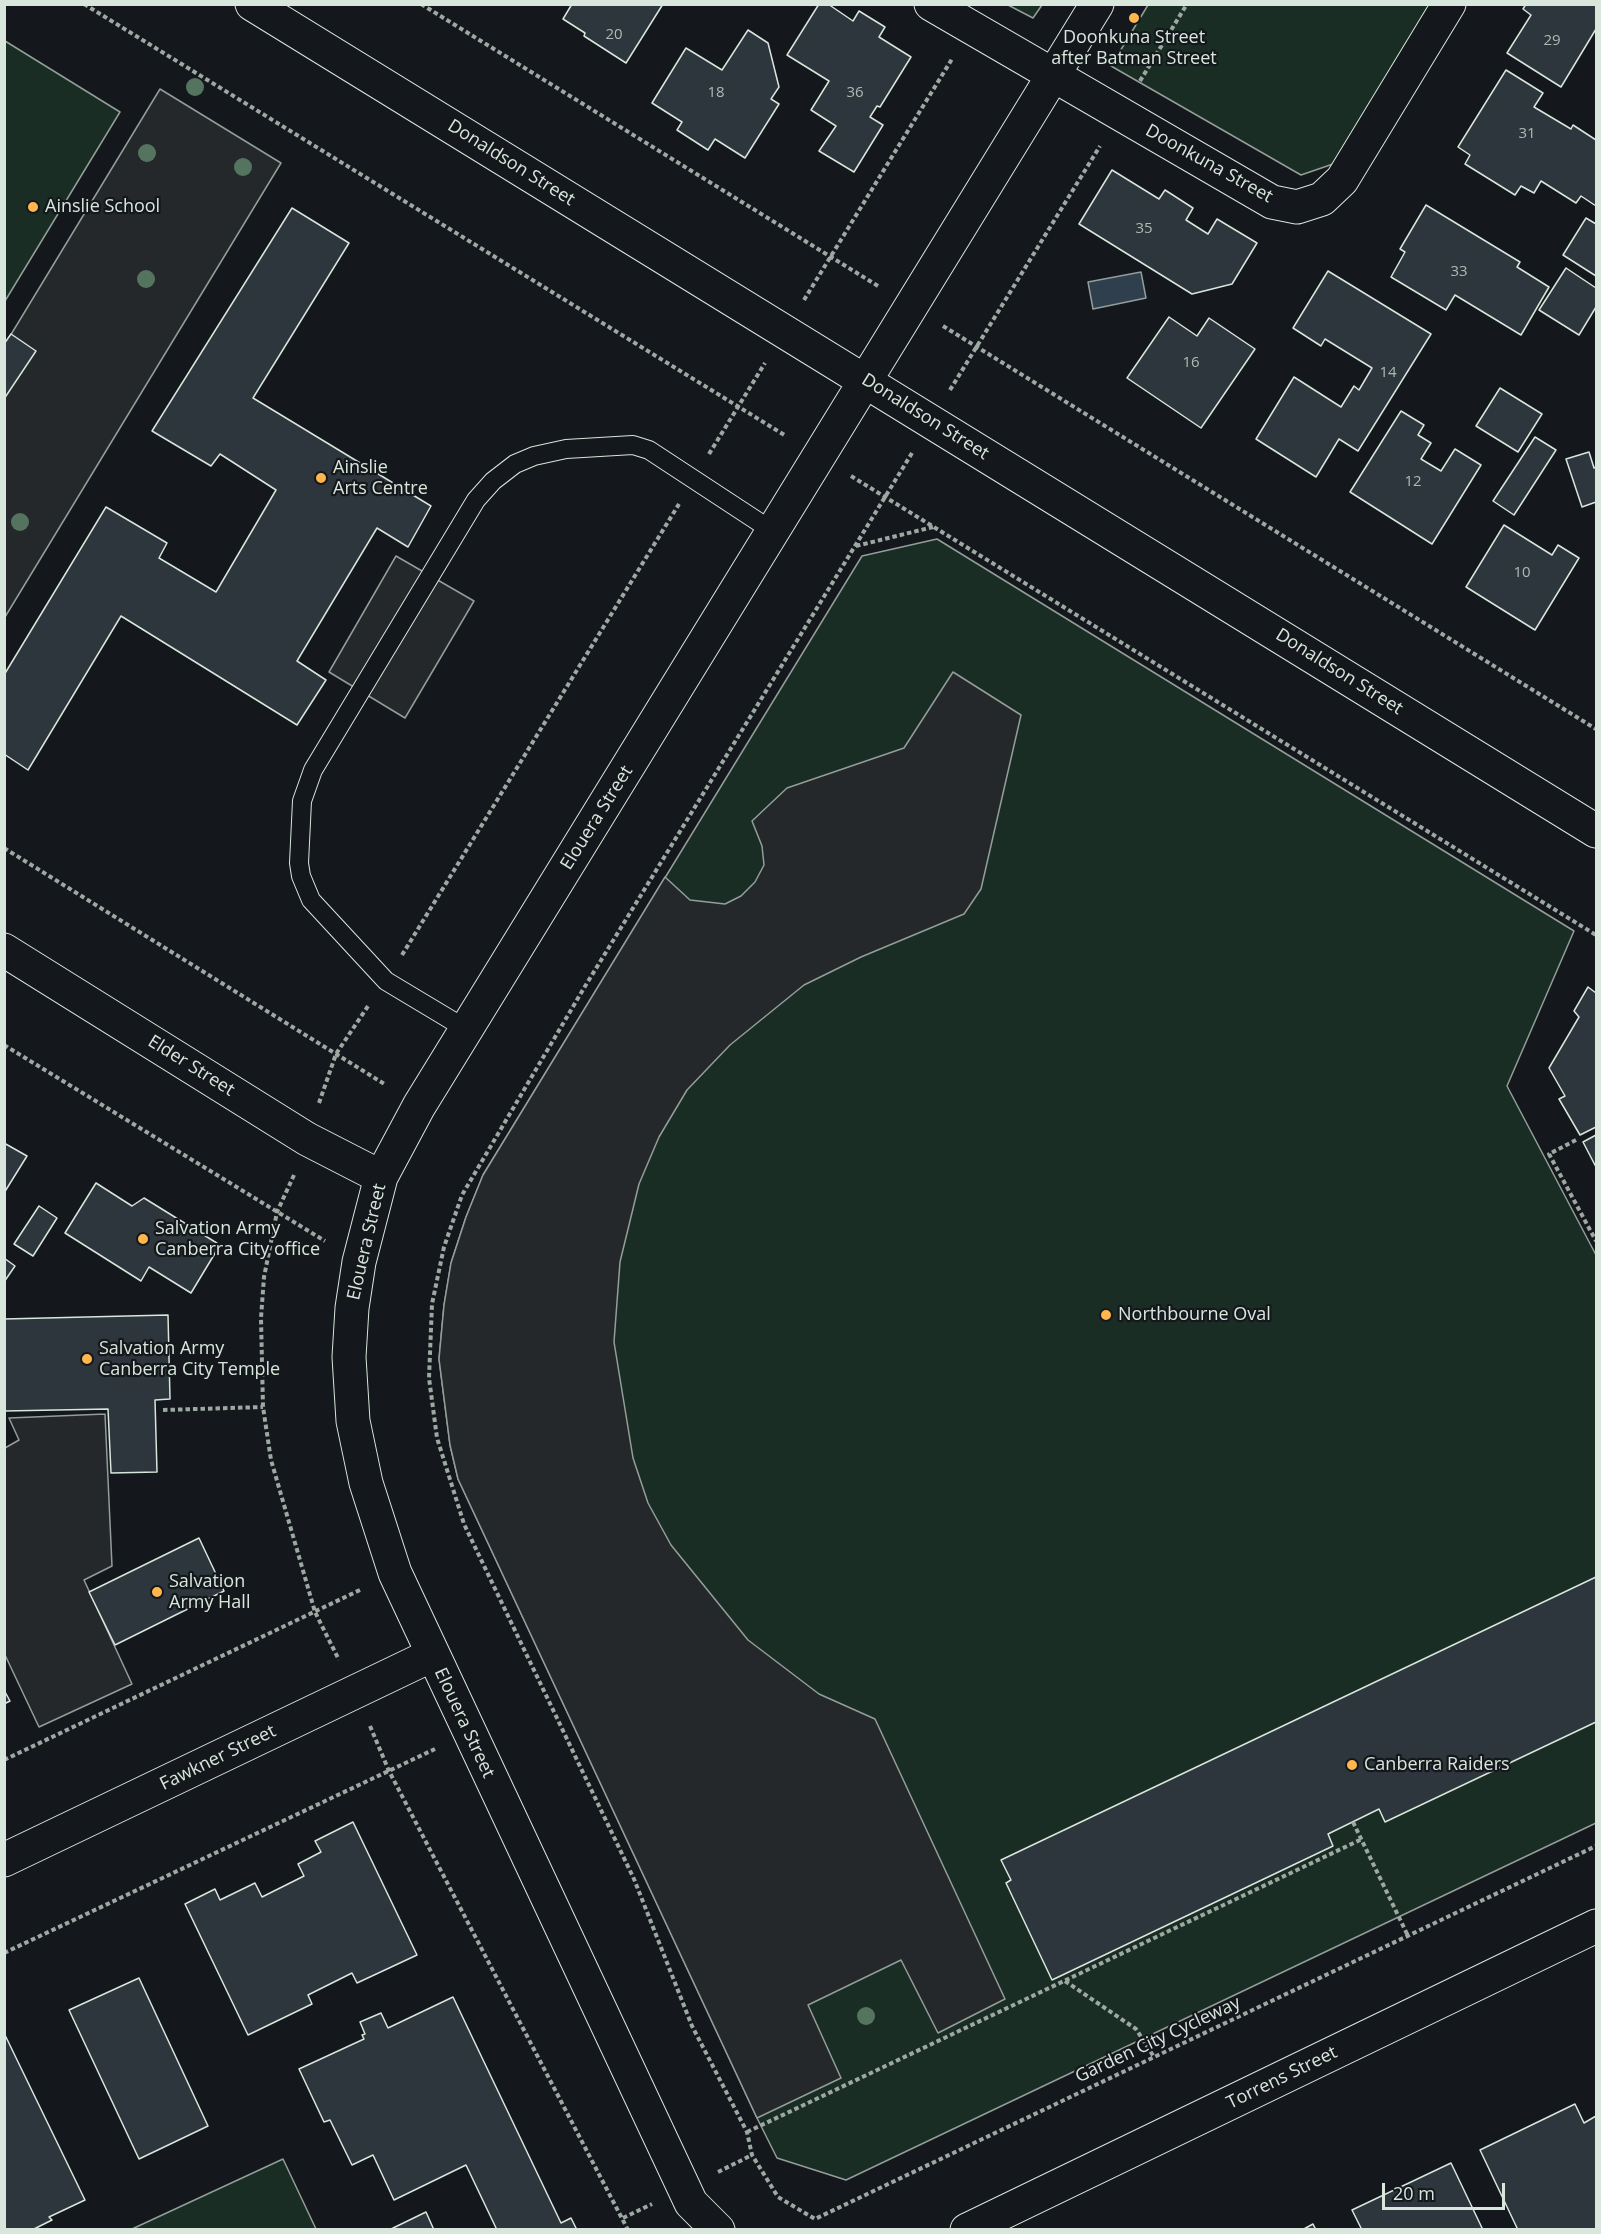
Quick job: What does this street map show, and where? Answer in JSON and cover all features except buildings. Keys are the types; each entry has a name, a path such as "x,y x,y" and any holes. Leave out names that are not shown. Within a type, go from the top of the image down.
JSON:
{"street":[{"name":"Donaldson Street","path":"252,4 1596,831"},
{"name":"Doonkuna Street","path":"931,4 1272,202 1297,207 1322,199 1342,180 1449,4"},
{"path":"866,381 1097,4"},
{"name":"Elouera Street","path":"718,2229 691,2216 395,1573 366,1483 353,1421 349,1357 352,1308 359,1262 381,1177 419,1106 866,381"},
{"name":"Elder Street","path":"4,950 307,1139 381,1177"},
{"name":"Fawkner Street","path":"4,1860 432,1655"},
{"name":"Torrens Street","path":"967,2229 1596,1926"}],"lane":[{"path":"466,1029 386,981 311,900 301,876 299,863 302,801 313,770 476,500 493,481 515,464 534,456 597,446 633,445 649,450 774,532"}],"path":[{"path":"421,4 1596,729"},
{"path":"1187,4 584,988 462,1194 444,1247 432,1304 429,1378 437,1438 464,1524 634,1879 692,2026 747,2132 1362,1839"},
{"path":"336,1054 386,981 971,27"},
{"path":"855,547 933,527"},
{"path":"4,848 419,1106"},
{"path":"4,1045 359,1262"},
{"path":"1576,1140 1549,1154 1596,1241"},
{"path":"163,1410 262,1407"},
{"path":"4,1760 395,1573"},
{"path":"4,1953 469,1734"},
{"path":"1353,1822 1408,1936"},
{"name":"Garden City Cycleway","path":"747,2132 752,2155 778,2197 815,2219 1596,1846"},
{"path":"1065,1980 1136,2029 1154,2057"},
{"path":"623,2218 628,2229"}],"green space":[{"path":"1042,4 1033,18 1008,5"},
{"path":"1148,5 1430,5 1333,164 1301,175 1111,66"},
{"name":"Ainslie School","path":"5,41 120,112 5,301"},
{"path":"937,539 1574,931 1507,1086 1596,1255 1596,1823 846,2180 777,2158 757,2118 458,1479 450,1445 439,1359 451,1263 483,1175 862,556"},
{"path":"283,2159 316,2229 132,2229"}],"shaded area":[{"path":"160,89 281,163 5,617 4,346"},
{"path":"396,556 474,601 405,718 329,672"},
{"path":"953,672 1021,715 981,889 964,914 861,957 804,985 730,1045 687,1090 659,1137 639,1184 620,1262 614,1342 633,1458 648,1503 671,1545 748,1640 819,1694 875,1719 1005,1999 938,2033 901,1960 808,2005 841,2078 757,2118 458,1479 450,1445 439,1359 444,1305 451,1263 483,1175 665,877 690,900 725,904 741,896 755,882 764,865 762,846 752,821 787,788 904,748"},
{"path":"105,1414 112,1566 84,1580 132,1684 39,1727 5,1655 5,1448 19,1440 9,1418"}],"water":[{"path":"1141,272 1146,298 1093,309 1088,282"}],"place":[{"name":"Doonkuna Street after Batman Street","path":"1134,18"},
{"name":"Ainslie School","path":"33,207"},
{"name":"Ainslie Arts Centre","path":"321,478"},
{"name":"Salvation Army Canberra City office","path":"143,1239"},
{"name":"Northbourne Oval","path":"1106,1315"},
{"name":"Salvation Army Canberra City Temple","path":"87,1359"},
{"name":"Salvation Army Hall","path":"157,1592"},
{"name":"Canberra Raiders","path":"1352,1765"}]}
